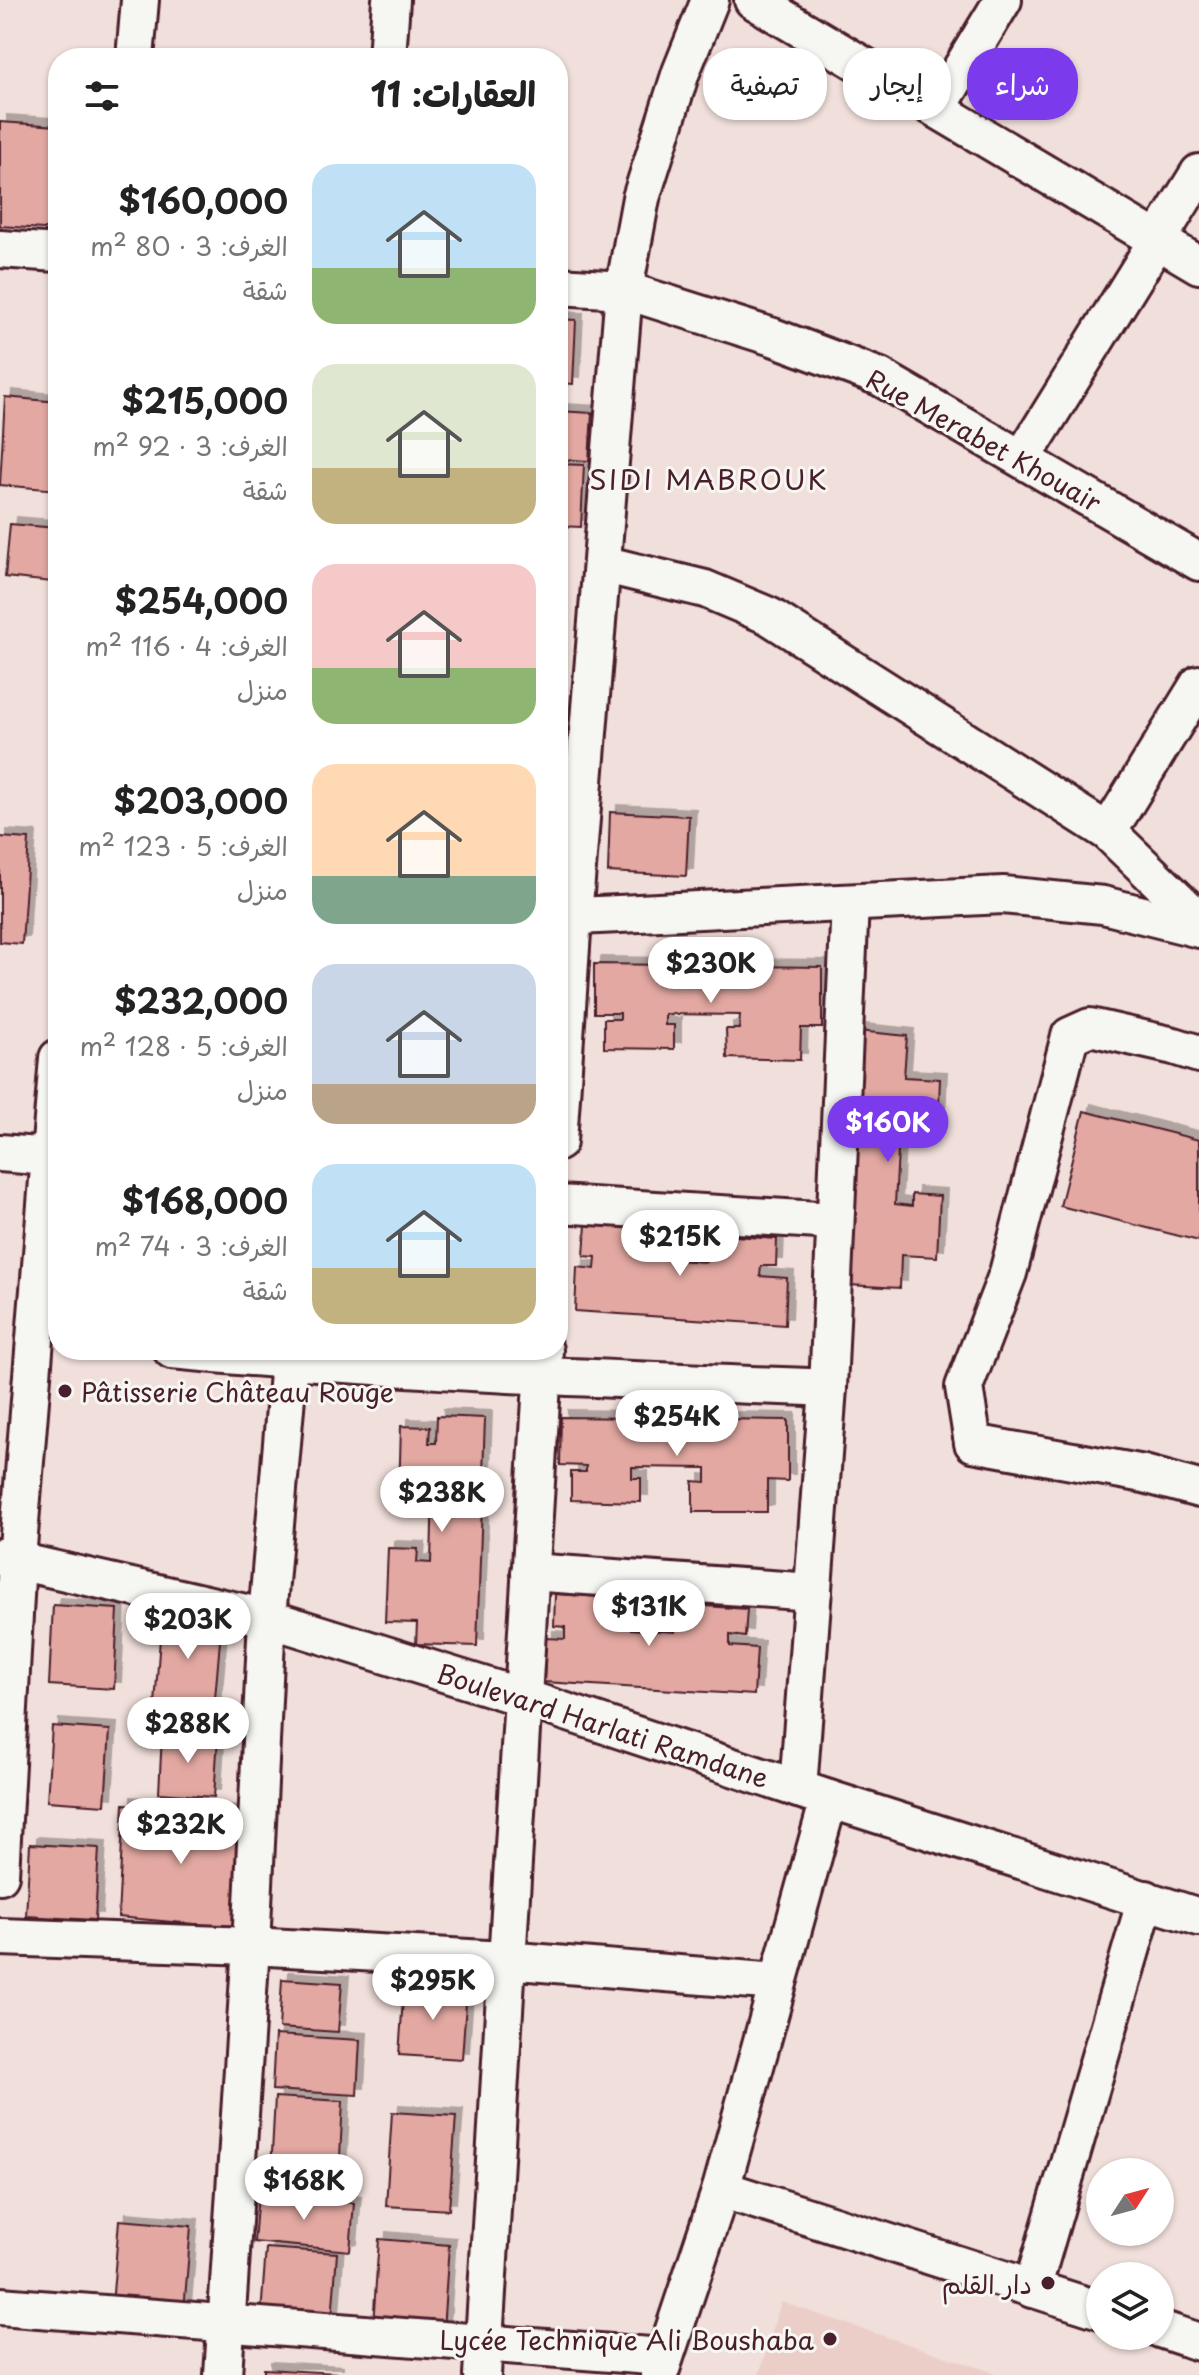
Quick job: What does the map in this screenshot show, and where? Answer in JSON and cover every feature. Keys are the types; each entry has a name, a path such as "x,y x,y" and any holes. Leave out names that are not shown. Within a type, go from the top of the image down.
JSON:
{"street":[{"path":"136,48 140,0"},
{"path":"388,48 391,0"},
{"path":"568,888 602,564 624,290 641,198 681,72 710,0"},
{"path":"753,0 843,53"},
{"path":"951,86 1003,0"},
{"path":"951,117 1199,265"},
{"path":"1022,459 1199,173"},
{"path":"0,249 48,252"},
{"name":"Rue Merabet Khouair","path":"568,287 624,290 773,337 880,377 1199,562"},
{"path":"602,564 705,589 769,616 1108,832 1199,920"},
{"path":"1108,832 1199,684"},
{"path":"568,917 1003,895 1103,905 1199,929"},
{"path":"0,2306 227,2323 483,2358 661,2366 721,2189 777,1982 814,1794 813,1592 828,1388 850,903"},
{"path":"1199,1054 1090,1027 1070,1036 1008,1273 964,1387 973,1443 1144,1474 1199,1489"},
{"path":"0,1153 48,1157"},
{"path":"568,1205 835,1221"},
{"path":"0,1875 8,1558 46,1338 48,1248"},
{"path":"223,2375 251,1946 267,1618 290,1360"},
{"path":"435,1360 543,1363 828,1388"},
{"path":"483,2358 543,1363"},
{"name":"Boulevard Harlati Ramdane","path":"8,1558 267,1618 1199,1917"},
{"path":"530,1572 813,1592"},
{"path":"1032,2289 1146,1899"},
{"path":"0,1937 251,1946 505,1960 777,1982"},
{"path":"721,2189 1086,2306"},
{"path":"1174,2334 1199,2342"}],"shaded area":[{"name":"Lycée Technique Ali Boushaba","path":"781,2302 1001,2375 759,2375"}],"building":[{"path":"0,122 48,125 48,229 0,226"},
{"path":"568,320 576,320 573,384 568,384"},
{"path":"5,397 48,401 48,489 0,485"},
{"path":"568,412 592,413 589,461 568,460"},
{"path":"568,464 584,465 581,527 568,526"},
{"path":"10,524 48,527 48,582 5,577"},
{"path":"610,812 689,816 686,876 608,872"},
{"path":"0,837 29,839 22,944 0,942"},
{"path":"594,964 822,967 822,1028 801,1028 800,1060 727,1058 726,1029 739,1029 740,1015 665,1014 665,1025 674,1025 674,1049 604,1048 604,1019 620,1019 620,1013 594,1013"},
{"path":"858,1031 907,1036 904,1077 940,1079 938,1129 915,1128 916,1116 900,1115 895,1204 912,1206 912,1194 940,1196 937,1257 901,1255 900,1288 849,1285"},
{"path":"1084,1111 1199,1140 1199,1241 1060,1206"},
{"path":"586,1224 663,1229 661,1259 706,1262 707,1234 777,1239 776,1266 761,1266 760,1276 787,1278 785,1325 575,1311 577,1267 595,1269 596,1257 584,1256"},
{"path":"437,1416 485,1418 477,1646 416,1644 417,1623 385,1622 388,1548 418,1549 417,1562 431,1563 433,1488 423,1488 423,1497 399,1496 401,1426 430,1427 429,1443 436,1443"},
{"path":"561,1417 788,1420 788,1481 767,1480 767,1512 693,1512 693,1481 706,1482 706,1468 632,1467 632,1478 641,1478 641,1502 571,1500 571,1472 586,1472 586,1466 560,1465"},
{"path":"555,1594 633,1599 631,1629 675,1632 677,1604 747,1609 745,1637 730,1635 730,1646 757,1648 754,1695 544,1682 546,1638 565,1639 565,1627 554,1626"},
{"path":"53,1605 118,1609 114,1689 49,1685"},
{"path":"162,1612 222,1618 214,1710 155,1704"},
{"path":"52,1726 110,1730 105,1805 47,1801"},
{"path":"162,1734 218,1737 214,1797 159,1793"},
{"path":"124,1804 244,1814 238,1928 118,1917"},
{"path":"30,1844 99,1848 95,1920 26,1916"},
{"path":"282,1979 342,1983 338,2032 279,2028"},
{"path":"404,1984 467,1989 462,2059 399,2055"},
{"path":"275,2035 360,2040 357,2095 272,2090"},
{"path":"275,2097 343,2101 338,2194 270,2190"},
{"path":"392,2112 456,2116 449,2210 386,2206"},
{"path":"258,2194 354,2203 350,2251 254,2242"},
{"path":"119,2220 191,2226 184,2311 112,2305"},
{"path":"379,2239 449,2245 443,2330 373,2325"},
{"path":"266,2248 337,2253 332,2320 261,2315"},
{"path":"264,2369 336,2373 336,2375 264,2375"}],"place":[{"name":"Pâtisserie Château Rouge","path":"65,1391"},
{"name":"دار القلم","path":"1048,2283"},
{"name":"Lycée Technique Ali Boushaba","path":"830,2339"}],"district":[{"name":"SIDI MABROUK","path":"709,478"}]}
